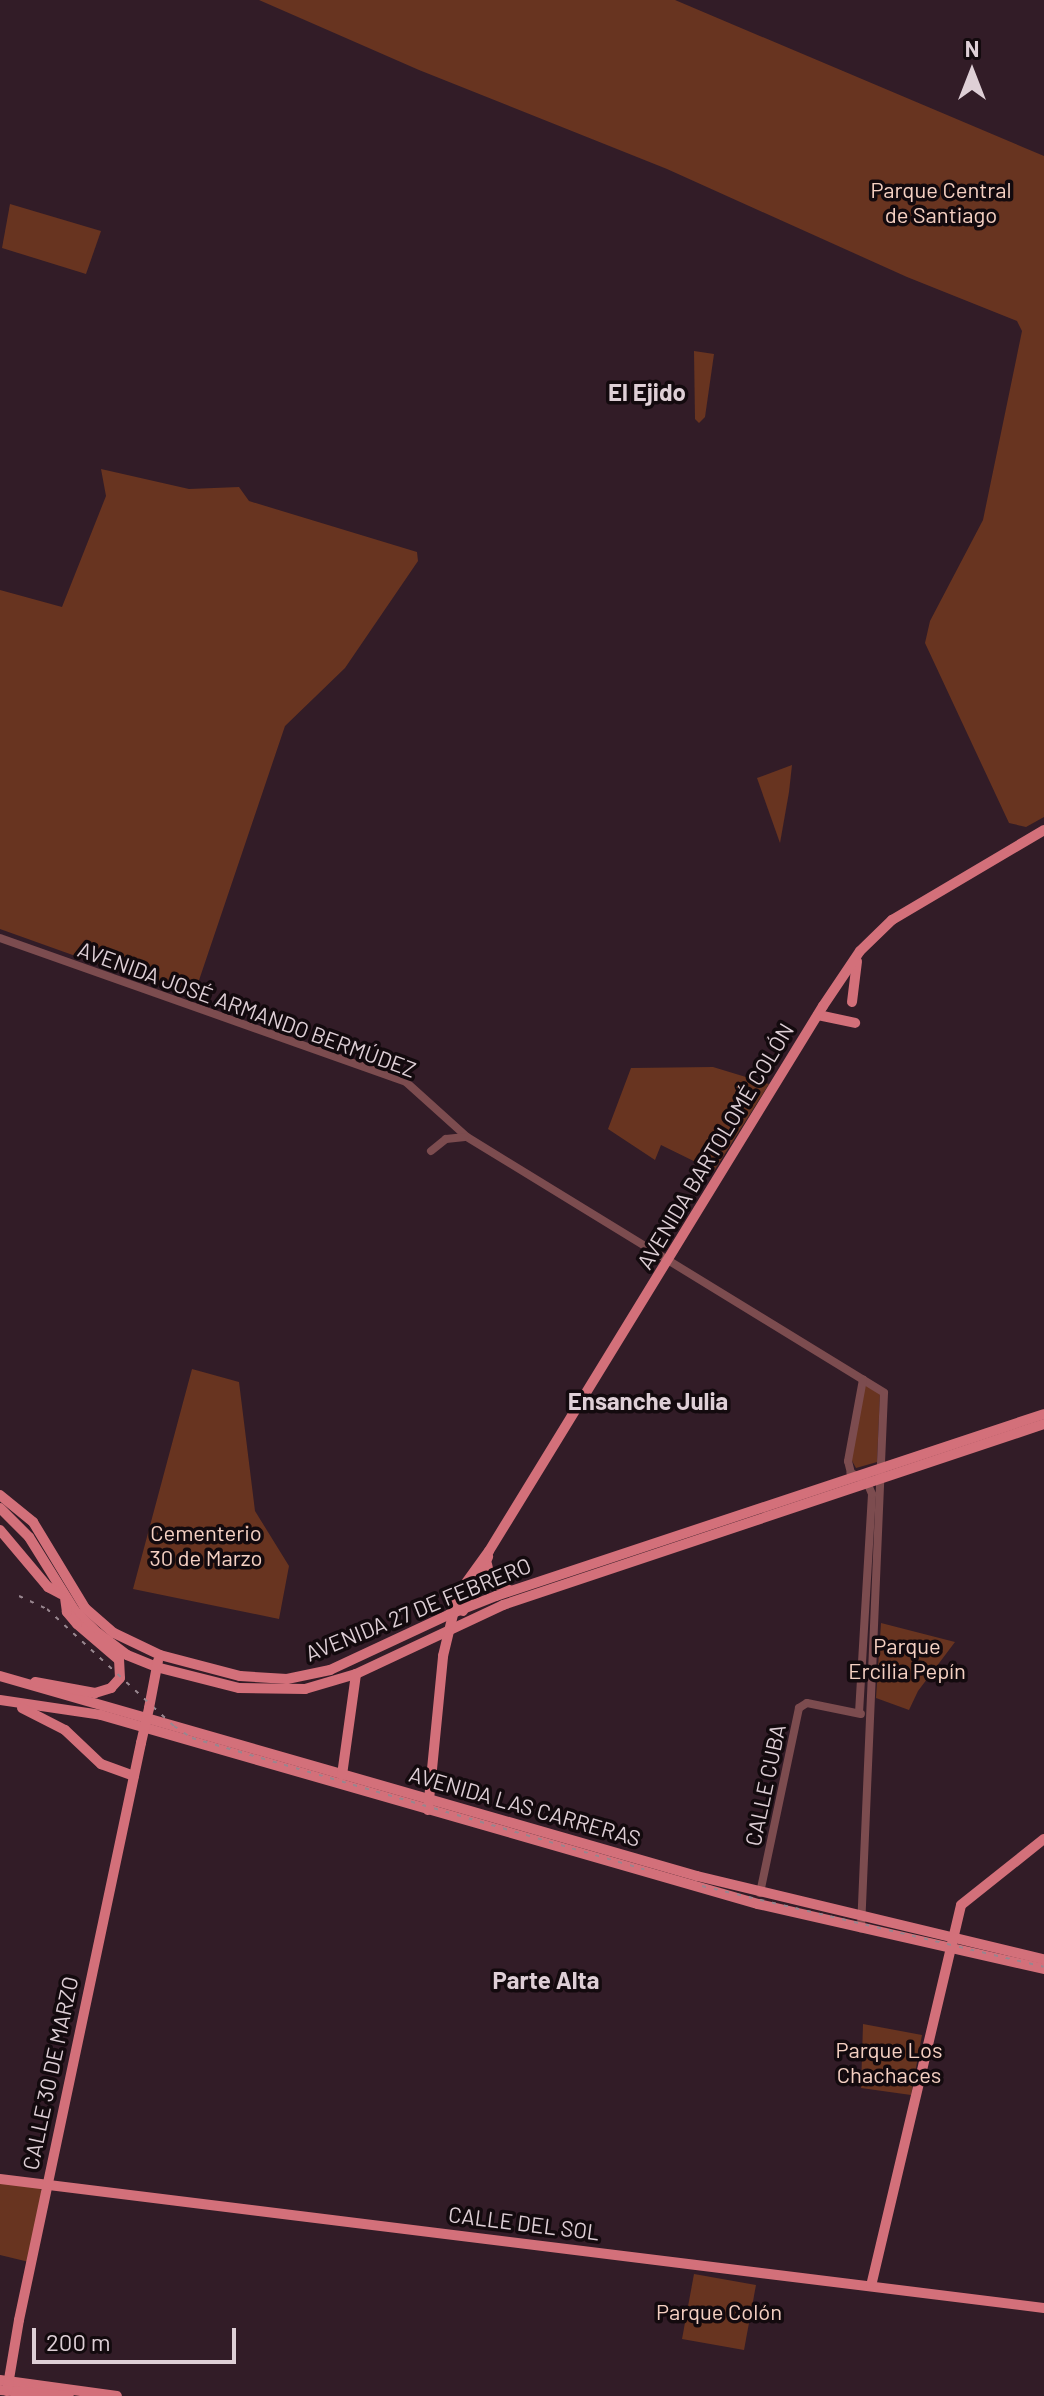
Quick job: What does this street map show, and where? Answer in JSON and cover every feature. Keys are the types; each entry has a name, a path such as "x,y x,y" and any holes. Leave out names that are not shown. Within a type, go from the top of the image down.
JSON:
{"main road":[{"name":"AVENIDA BARTOLOMÉ COLÓN","path":"429,1805 443,1656 450,1614 458,1594 488,1556 818,1015 856,957 899,914 1044,830"},
{"path":"852,1002 856,957"},
{"path":"818,1015 855,1023"},
{"name":"AVENIDA 27 DE FEBRERO","path":"0,1508 29,1537 69,1594 110,1643 156,1667 263,1691 316,1688 356,1674 422,1641 513,1602 868,1483 883,1473 1044,1414"},
{"name":"AVENIDA 27 DE FEBRERO","path":"0,1495 33,1522 69,1594 114,1633 160,1655 240,1676 264,1679 307,1676 330,1670 450,1614 519,1588 855,1477 883,1473 1044,1424"},
{"path":"0,1530 67,1612 119,1660 121,1672 117,1683 104,1692 13,1680"},
{"name":"AVENIDA BARTOLOMÉ COLÓN","path":"460,1624 488,1556"},
{"path":"488,1556 489,1579 497,1587 519,1588"},
{"path":"48,1587 69,1594 67,1612"},
{"path":"422,1641 441,1650 443,1656"},
{"name":"CALLE 30 DE MARZO","path":"4,2385 160,1655"},
{"path":"342,1775 356,1674"},
{"name":"AVENIDA LAS CARRERAS","path":"0,1676 342,1775 429,1805 727,1896 861,1923 1044,1969"},
{"path":"57,1684 73,1698"},
{"name":"AVENIDA LAS CARRERAS","path":"0,1700 101,1715 861,1923"},
{"path":"13,1704 65,1730 101,1764 134,1776"},
{"path":"871,2286 961,1905 1044,1839"},
{"name":"AVENIDA LAS CARRERAS","path":"951,1944 1044,1959"},
{"name":"CALLE DEL SOL","path":"0,2179 1044,2308"},
{"path":"4,2385 69,2396"},
{"path":"4,2385 117,2396"}],"street":[{"name":"AVENIDA JOSÉ ARMANDO BERMÚDEZ","path":"0,938 406,1082 467,1137 884,1393 883,1473"},
{"path":"431,1151 446,1139 467,1137"},
{"path":"859,1713 872,1498 868,1483 855,1477 848,1467 863,1379"},
{"path":"861,1923 883,1473"},
{"name":"CALLE CUBA","path":"760,1893 799,1708 807,1703 869,1715"}],"green space":[{"name":"Parque Central de Santiago","path":"259,0 675,0 1044,156 1044,817 1026,827 1009,823 925,643 930,621 983,520 1022,331 1017,321 907,277 667,169 419,70"},
{"path":"10,204 101,231 86,274 2,248"},
{"path":"694,351 714,354 705,417 699,423 695,419"},
{"path":"101,469 189,489 239,487 249,501 417,552 418,561 345,668 285,726 193,998 0,929 0,590 62,607 106,496"},
{"path":"792,765 789,792 780,843 757,778"},
{"path":"713,1067 769,1084 714,1171 661,1145 655,1160 608,1129 631,1068"},
{"name":"Cementerio 30 de Marzo","path":"192,1369 239,1382 255,1511 289,1566 279,1619 133,1589"},
{"path":"863,1383 880,1393 877,1462 856,1468 851,1459"},
{"name":"Parque Ercilia Pepín","path":"881,1623 955,1642 918,1691 909,1710 876,1698"},
{"name":"Parque Los Chachaces","path":"863,2024 922,2035 911,2095 861,2088"},
{"path":"0,2181 37,2185 42,2191 29,2262 0,2255"},
{"name":"Parque Colón","path":"694,2274 756,2285 744,2350 682,2339"}],"railway":[{"path":"19,1596 47,1609 174,1726 192,1738 644,1869"},
{"path":"702,1886 1044,1967"}],"district":[{"name":"El Ejido","path":"647,392"},
{"name":"Ensanche Julia","path":"648,1401"},
{"name":"Parte Alta","path":"546,1980"}]}
